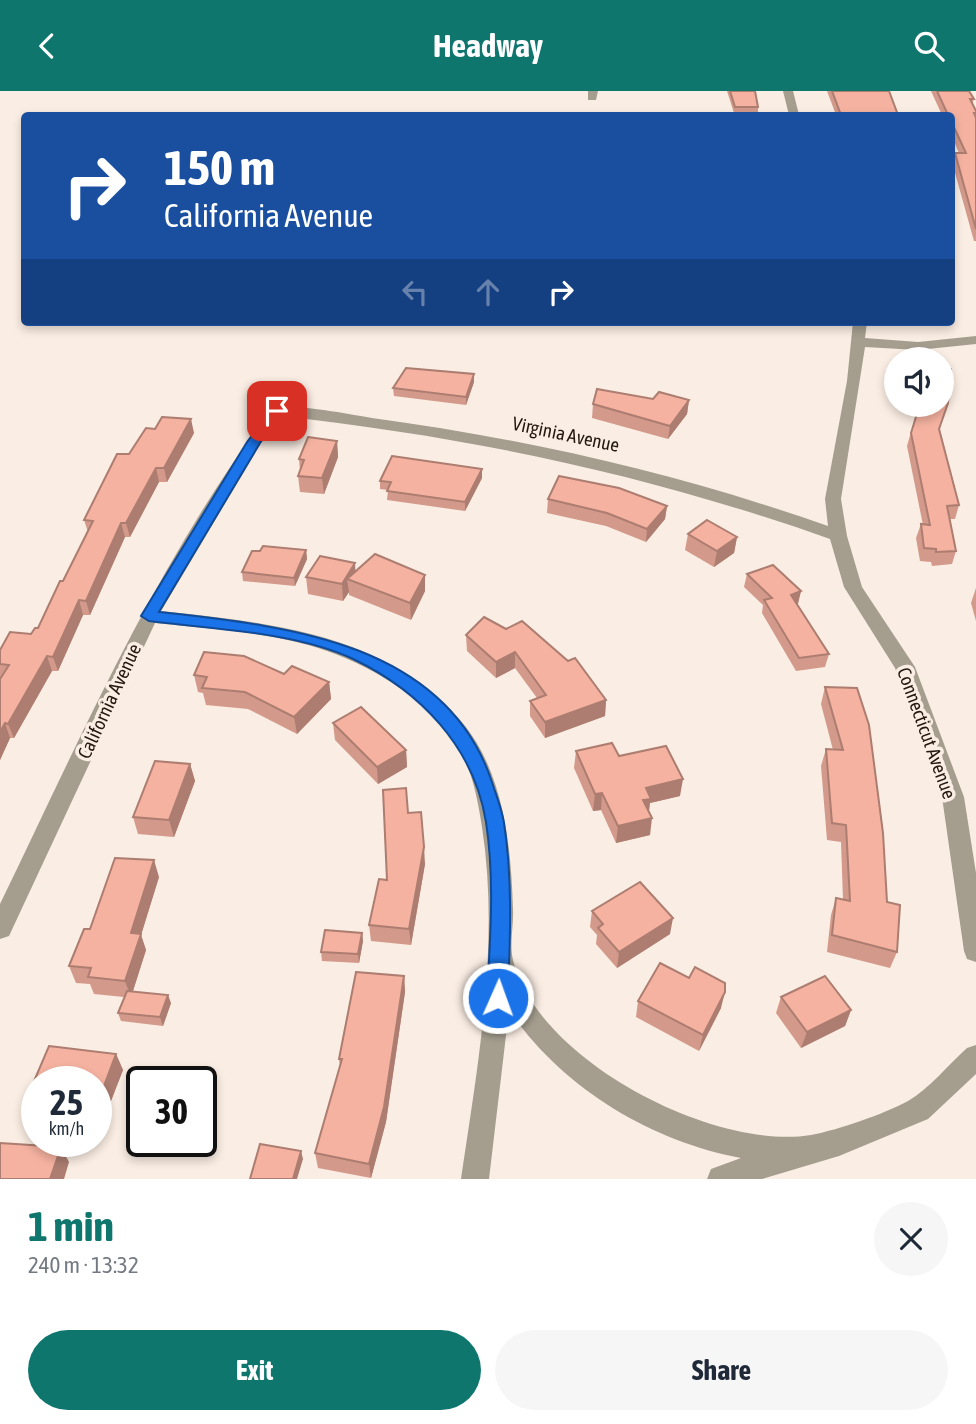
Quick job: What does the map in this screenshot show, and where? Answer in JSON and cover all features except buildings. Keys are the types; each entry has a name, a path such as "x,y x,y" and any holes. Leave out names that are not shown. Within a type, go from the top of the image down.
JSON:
{"street":[{"path":"788,91 793,112"},
{"path":"859,332 918,346 976,340"},
{"name":"Connecticut Avenue","path":"859,332 854,381 832,499 838,536 853,587 905,667 953,797 976,951"},
{"name":"Virginia Avenue","path":"277,411 489,439 602,462 752,505 838,536"},
{"name":"California Avenue","path":"0,929 149,616 254,442 277,411"},
{"path":"149,616 260,629 320,642 358,655 408,684 447,718 474,757 495,821 501,908 497,1021 475,1179"},
{"path":"499,951 507,982 522,1010 545,1039 612,1092 687,1129 728,1142 767,1149 809,1149"},
{"path":"721,1179 809,1149 839,1142 918,1110 976,1058"}],"route":[{"path":"277,411 254,442 149,616 260,629 320,642 358,655 408,684 447,718 474,757 495,821 501,908 498,998"}]}
